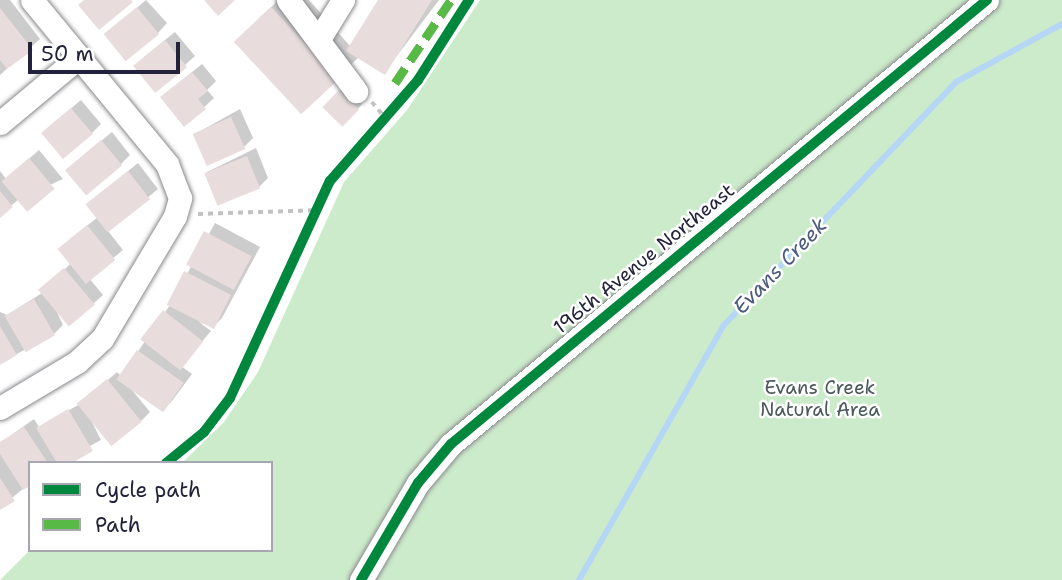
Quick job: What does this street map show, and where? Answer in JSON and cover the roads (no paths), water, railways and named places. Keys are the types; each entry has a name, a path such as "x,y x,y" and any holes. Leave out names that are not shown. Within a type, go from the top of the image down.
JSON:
{"street":[{"path":"0,408 77,362 102,339 188,206 167,164 32,0"},
{"path":"288,0 356,91"},
{"path":"318,39 343,0"},
{"name":"196th Avenue Northeast","path":"361,580 418,483 451,444 987,0"},
{"path":"0,123 79,57"}],"waterway":[{"name":"Evans Creek","path":"579,580 723,326 956,82 1062,24"}],"park label":[{"name":"Evans Creek Natural Area","path":"820,399"}]}
